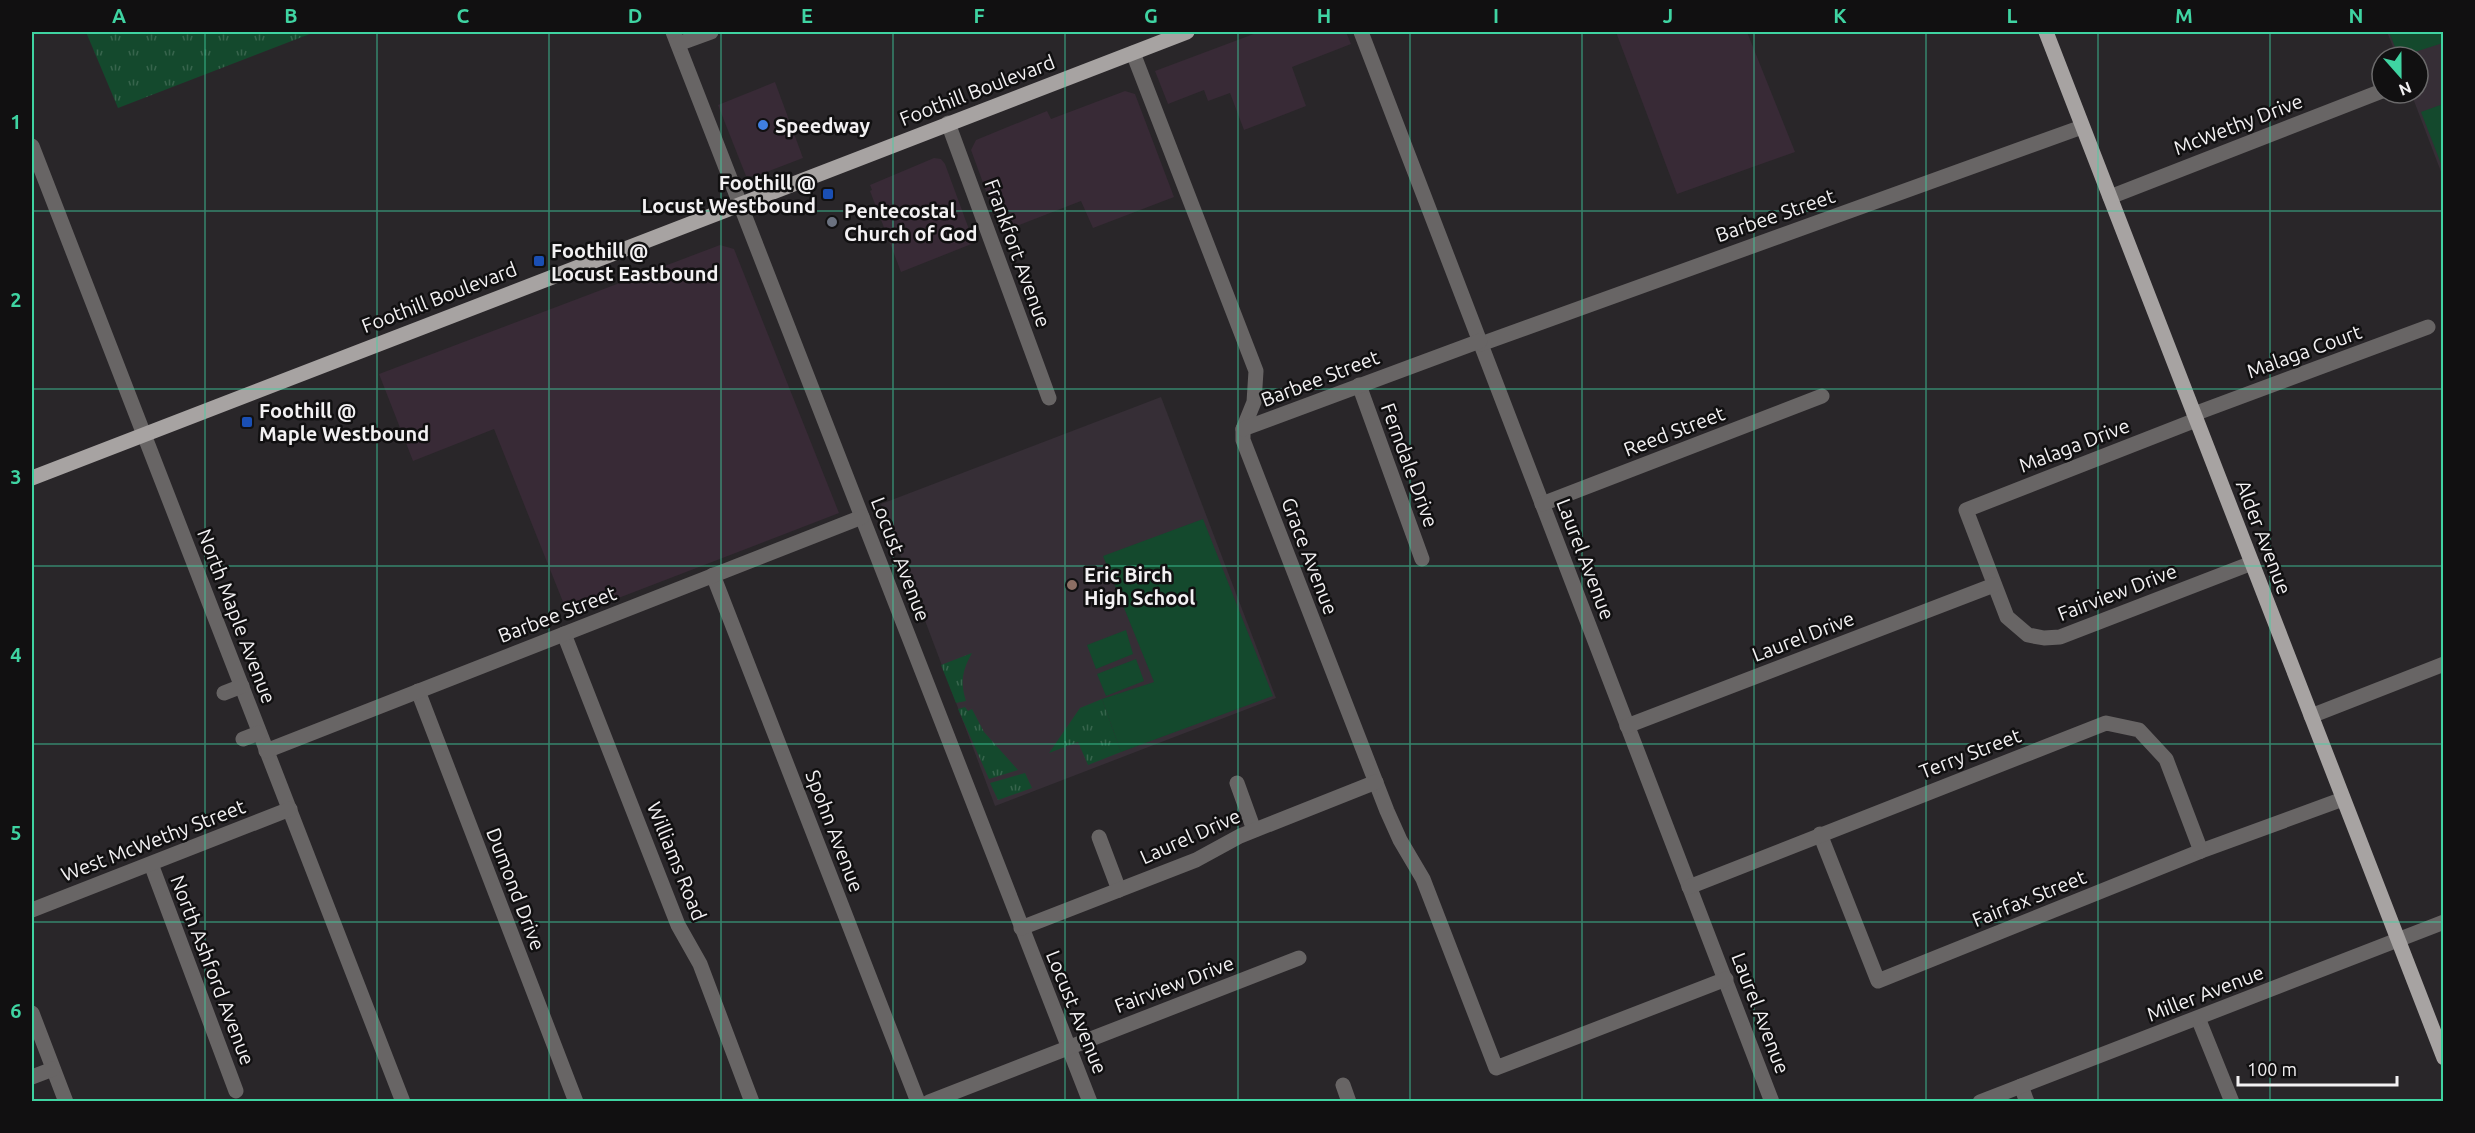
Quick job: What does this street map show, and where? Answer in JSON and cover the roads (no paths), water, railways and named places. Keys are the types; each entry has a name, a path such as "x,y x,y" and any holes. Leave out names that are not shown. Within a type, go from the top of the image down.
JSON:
{"main road":[{"name":"Foothill Boulevard","path":"32,478 1187,32"},
{"name":"Alder Avenue","path":"2046,32 2444,1058"}],"street":[{"path":"675,38 711,32"},
{"name":"Laurel Avenue","path":"1361,32 1772,1101"},
{"name":"Locust Avenue","path":"675,38 1090,1101"},
{"path":"1133,53 1256,371 1254,402 1243,429"},
{"name":"McWethy Drive","path":"2110,197 2370,96"},
{"name":"Frankfort Avenue","path":"948,123 1049,398"},
{"name":"Barbee Street","path":"1243,429 1359,385 1632,287 1902,194 2082,127"},
{"name":"North Maple Avenue","path":"32,146 403,1101"},
{"name":"Malaga Court","path":"2195,417 2428,327"},
{"name":"Ferndale Drive","path":"1359,385 1422,559"},
{"name":"Reed Street","path":"1542,504 1822,396"},
{"name":"Malaga Drive","path":"1966,510 2195,417"},
{"name":"Grace Avenue","path":"1243,429 1243,440 1394,828 1423,879 1496,1068 1726,980"},
{"name":"Fairview Drive","path":"1966,510 2007,617 2028,635 2044,638 2060,636 2252,563"},
{"name":"Barbee Street","path":"266,751 862,517"},
{"name":"Spohn Avenue","path":"713,575 918,1101"},
{"name":"Laurel Drive","path":"1627,726 1994,585"},
{"name":"Williams Road","path":"564,634 678,925 700,964 752,1101"},
{"path":"2311,716 2444,664"},
{"path":"224,693 242,686"},
{"name":"Dumond Drive","path":"418,691 576,1101"},
{"name":"Terry Street","path":"1689,887 2106,723 2139,730 2166,759 2201,851"},
{"path":"243,739 259,733"},
{"name":"Laurel Drive","path":"1021,928 1196,860 1254,830 1376,782"},
{"path":"1237,783 1254,830"},
{"name":"Fairfax Street","path":"1820,834 1878,981 2201,851 2343,799"},
{"name":"West McWethy Street","path":"32,910 290,810"},
{"path":"1099,837 1119,890"},
{"name":"North Ashford Avenue","path":"151,864 237,1091"},
{"name":"Miller Avenue","path":"1980,1101 2444,922"},
{"name":"Fairview Drive","path":"929,1101 1299,958"},
{"path":"32,1013 66,1101"},
{"path":"2199,1018 2232,1101"},
{"path":"32,1077 53,1069"},
{"path":"1343,1085 1349,1101"},
{"path":"2021,1086 2027,1101"}],"place":[{"name":"Speedway","path":"763,125"},
{"name":"Foothill @ Locust Westbound","path":"828,194"},
{"name":"Pentecostal Church of God","path":"832,222"},
{"name":"Foothill @ Locust Eastbound","path":"539,261"},
{"name":"Foothill @ Maple Westbound","path":"247,422"},
{"name":"Eric Birch High School","path":"1072,585"}]}
